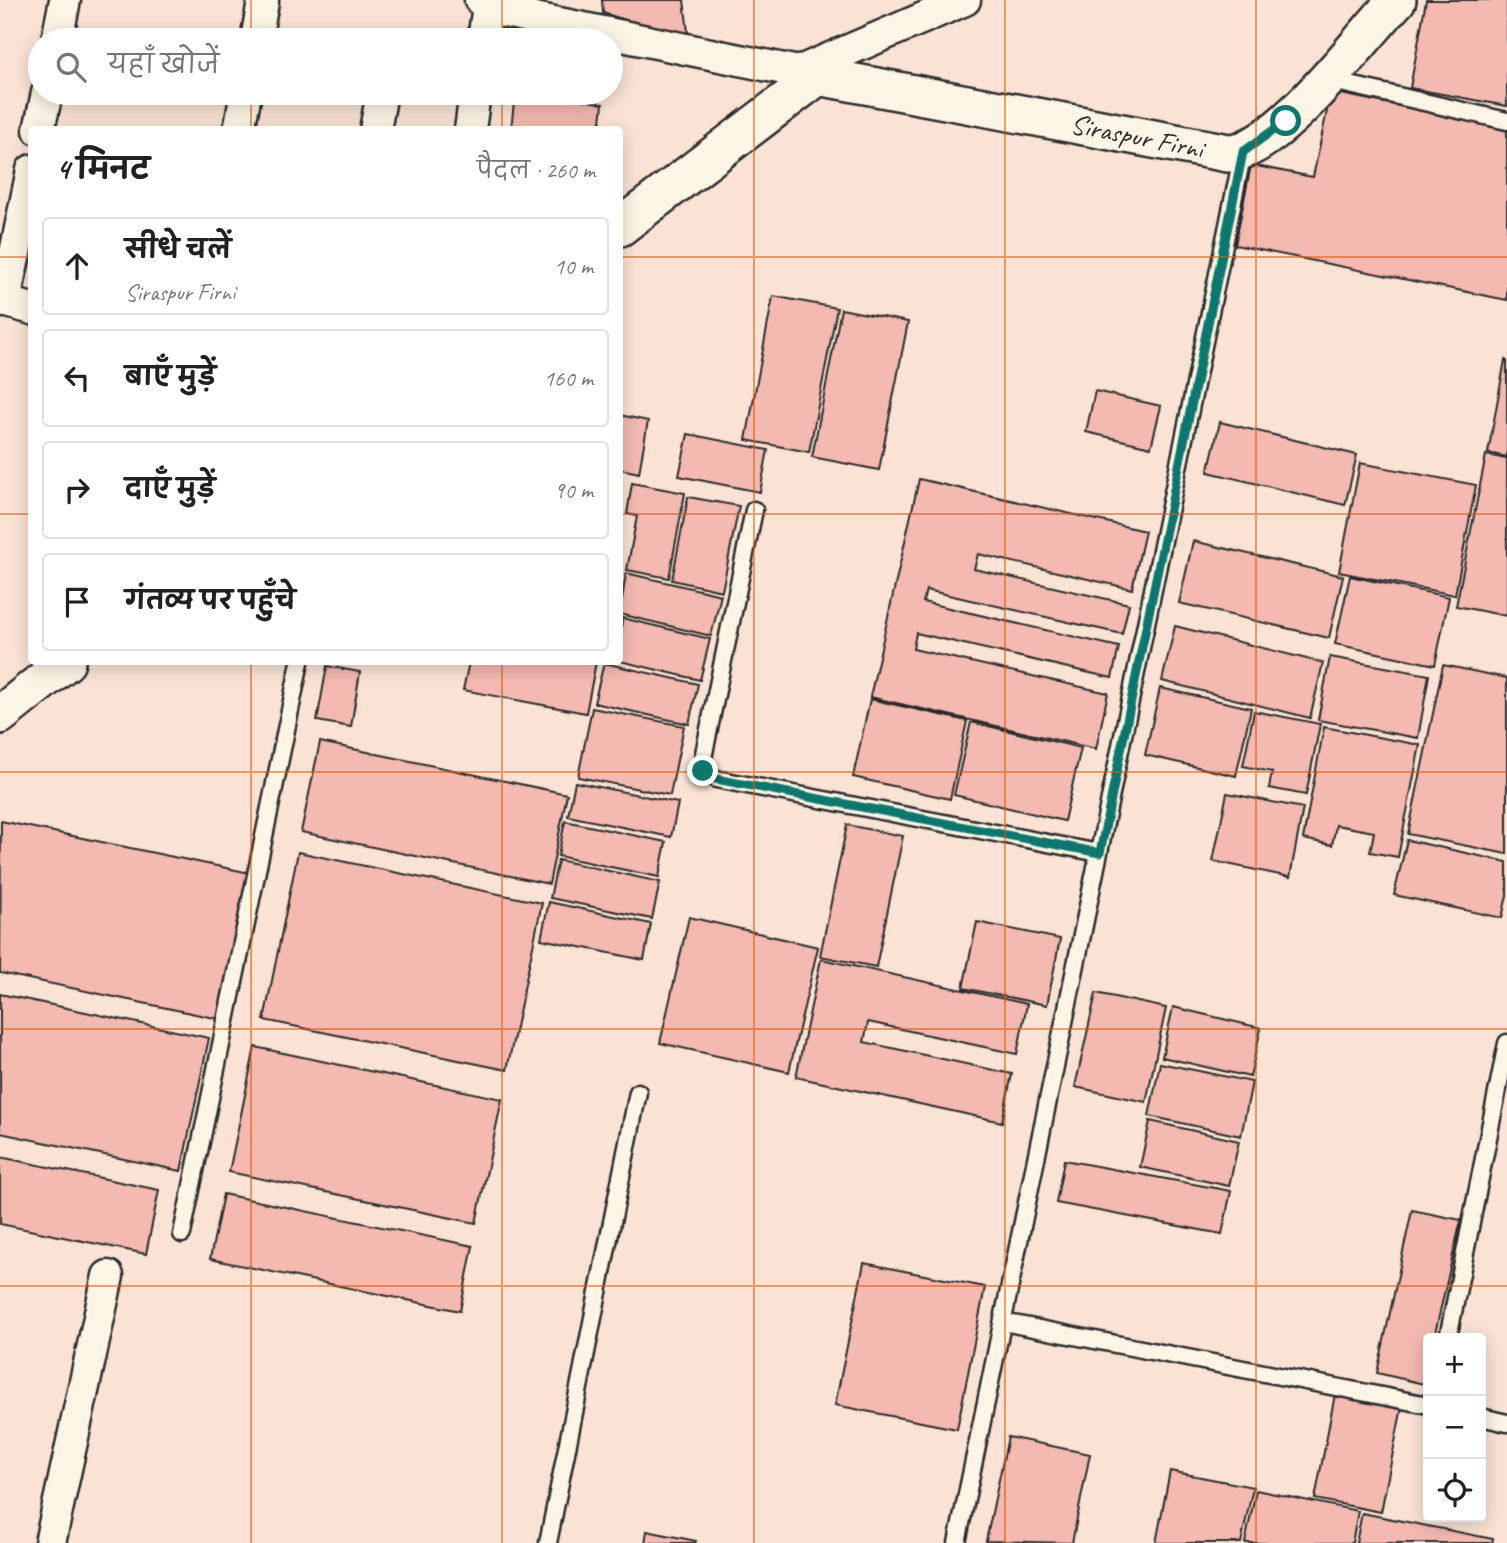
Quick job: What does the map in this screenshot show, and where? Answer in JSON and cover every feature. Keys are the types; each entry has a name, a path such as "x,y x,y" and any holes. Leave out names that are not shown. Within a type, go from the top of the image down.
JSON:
{"street":[{"path":"59,28 65,0"},
{"path":"623,225 764,116 809,74 965,0"},
{"name":"Siraspur Firni","path":"623,36 1228,153 1243,152 1286,121 1328,79 1396,0"},
{"path":"258,28 262,1"},
{"path":"483,28 484,3"},
{"name":"Siraspur Firni","path":"484,3 505,12 583,28"},
{"path":"41,126 45,105"},
{"path":"240,126 244,105"},
{"path":"376,126 380,105"},
{"path":"471,126 473,105"},
{"path":"12,304 28,197"},
{"path":"0,715 62,665"},
{"path":"50,1543 108,1276"}],"lane":[{"path":"1328,79 1507,121"},
{"path":"957,1543 1243,152"},
{"path":"754,510 702,763 703,771 716,779 1100,853"},
{"path":"182,1234 298,665"},
{"path":"1449,1333 1507,1043"},
{"path":"548,1543 638,1092"},
{"path":"1003,1322 1423,1404"},
{"path":"1486,1418 1507,1423"}],"building":[{"path":"602,0 684,0 689,40 603,13"},
{"path":"1426,0 1507,0 1507,106 1410,88"},
{"path":"1331,92 1507,128 1507,300 1235,245 1251,165 1313,177"},
{"path":"514,105 603,105 600,126 511,126"},
{"path":"773,296 837,308 809,452 746,440"},
{"path":"841,309 908,322 879,470 812,457"},
{"path":"1505,360 1507,361 1507,457 1488,453"},
{"path":"1095,391 1161,406 1151,447 1086,432"},
{"path":"623,416 648,421 639,473 623,470"},
{"path":"1220,422 1357,455 1345,505 1208,472"},
{"path":"688,434 768,450 760,492 679,476"},
{"path":"1486,455 1507,459 1507,616 1456,606"},
{"path":"1360,463 1476,485 1455,595 1339,572"},
{"path":"919,479 1145,531 1132,589 978,554 974,569 1129,604 1122,634 926,590 923,602 1119,647 1112,678 916,633 913,649 1108,693 1096,749 870,697"},
{"path":"632,483 685,493 669,578 627,570 637,516 627,514"},
{"path":"688,497 739,506 722,591 672,580"},
{"path":"1193,541 1343,576 1329,638 1179,603"},
{"path":"626,573 721,595 711,636 623,615"},
{"path":"1350,576 1449,597 1435,665 1335,644"},
{"path":"623,618 710,639 700,680 623,662"},
{"path":"1175,626 1323,663 1310,718 1162,681"},
{"path":"1330,657 1429,675 1418,738 1318,720"},
{"path":"468,665 595,665 586,713 463,690"},
{"path":"604,665 698,684 689,724 594,703"},
{"path":"1443,665 1507,678 1507,854 1408,834"},
{"path":"327,666 360,672 351,727 317,721"},
{"path":"1160,688 1251,708 1236,776 1145,755"},
{"path":"870,699 967,721 950,799 853,777"},
{"path":"592,708 684,726 670,795 578,777"},
{"path":"1254,711 1320,724 1306,795 1269,788 1272,772 1243,766"},
{"path":"971,722 1081,748 1064,821 954,795"},
{"path":"1324,727 1420,745 1398,857 1370,852 1374,832 1336,825 1332,845 1303,839"},
{"path":"320,742 567,794 549,884 301,832"},
{"path":"575,782 678,803 671,837 568,816"},
{"path":"1227,793 1303,808 1290,877 1213,861"},
{"path":"1,821 255,874 224,1020 0,973"},
{"path":"565,821 666,842 659,877 558,856"},
{"path":"847,825 903,836 876,967 820,956"},
{"path":"1407,840 1507,862 1507,895 1502,918 1394,895"},
{"path":"298,852 542,903 507,1070 264,1020"},
{"path":"558,860 660,882 652,919 550,898"},
{"path":"549,902 651,924 644,960 541,939"},
{"path":"689,917 818,947 789,1072 660,1043"},
{"path":"977,922 1060,939 1047,1005 963,988"},
{"path":"821,959 1027,1004 1017,1054 868,1022 864,1042 1012,1074 1002,1122 796,1077"},
{"path":"1096,993 1166,1008 1146,1102 1075,1087"},
{"path":"0,994 209,1038 181,1171 0,1133"},
{"path":"1173,1007 1261,1028 1250,1077 1162,1057"},
{"path":"255,1047 502,1099 476,1223 229,1172"},
{"path":"1160,1063 1252,1082 1241,1136 1149,1116"},
{"path":"1150,1121 1239,1141 1229,1186 1140,1167"},
{"path":"0,1157 159,1190 146,1254 0,1224"},
{"path":"1064,1160 1231,1191 1222,1234 1056,1203"},
{"path":"223,1194 473,1246 460,1311 210,1259"},
{"path":"1412,1210 1461,1220 1435,1333 1423,1333 1423,1384 1377,1373"},
{"path":"864,1263 985,1287 957,1429 835,1405"},
{"path":"1335,1394 1402,1407 1381,1512 1315,1499"},
{"path":"1008,1437 1090,1454 1072,1543 986,1541"},
{"path":"1170,1471 1253,1487 1241,1543 1156,1543"},
{"path":"1256,1490 1358,1511 1352,1543 1245,1543"},
{"path":"1362,1513 1493,1539 1492,1543 1356,1543"},
{"path":"647,1531 696,1541 645,1543"}],"route":[{"path":"703,771 716,779 1100,853 1243,152 1286,121"}]}
